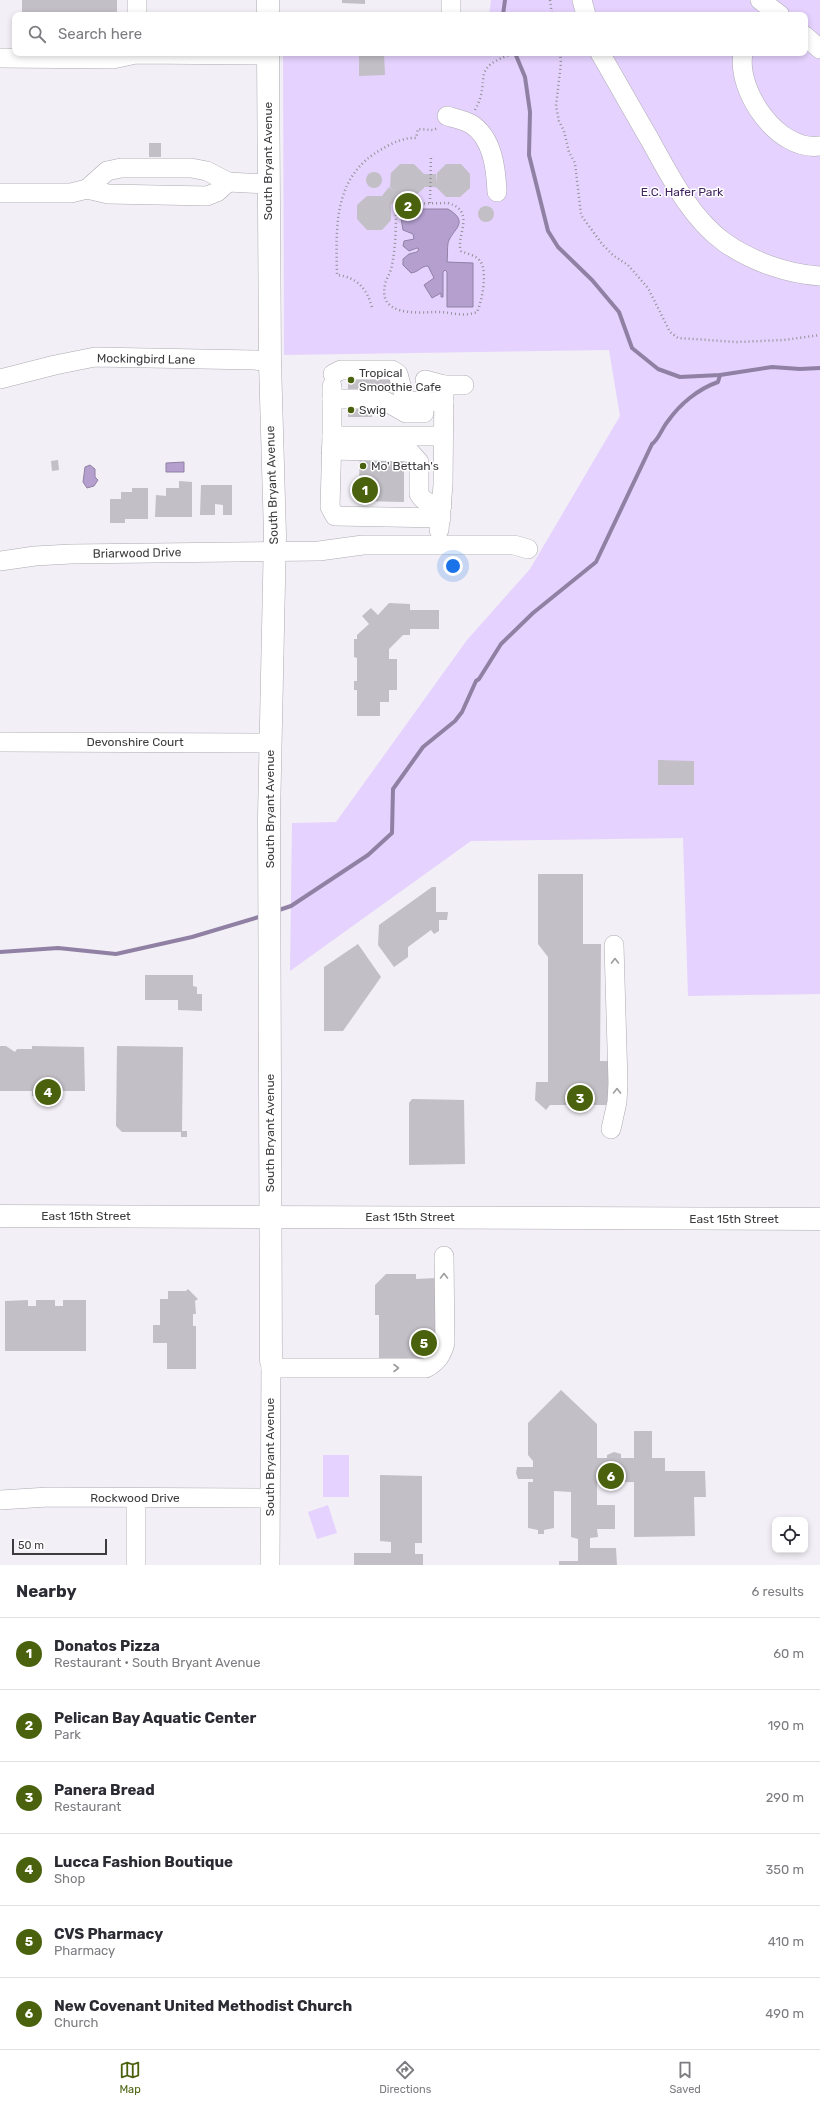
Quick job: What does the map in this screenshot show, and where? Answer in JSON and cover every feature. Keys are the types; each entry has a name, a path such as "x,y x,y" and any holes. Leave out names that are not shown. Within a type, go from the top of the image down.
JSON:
{"main road":[{"path":"268,0 268,12"},
{"name":"South Bryant Avenue","path":"268,56 270,362 274,551 273,665 270,743 269,898 269,1217 271,1365"},
{"name":"East 15th Street","path":"0,1216 820,1219"}],"street":[{"path":"137,0 137,12"},
{"path":"451,0 451,12"},
{"path":"582,0 585,12"},
{"path":"753,12 759,0 776,12"},
{"path":"808,39 820,49"},
{"path":"0,58 113,59 127,56"},
{"path":"602,56 674,183 700,220 724,242 747,255 776,268 803,275 820,276"},
{"path":"742,56 741,62 745,83 753,102 768,121 784,135 803,144 820,146"},
{"path":"445,120 467,123 481,133 488,144 495,166 497,192"},
{"path":"87,189 107,171 121,168 191,168 207,171 228,182 268,184"},
{"path":"145,168 147,195"},
{"path":"0,193 71,193 87,189 108,194 206,196 217,192 228,182"},
{"name":"Mockingbird Lane","path":"0,378 95,357 255,360 270,362"},
{"path":"442,512 335,516 330,507 333,373 341,370 392,370 398,374 404,396 409,401 444,400"},
{"path":"425,380 444,400 442,512 436,545"},
{"path":"332,399 373,399 385,401 406,413 444,400 464,385"},
{"path":"331,443 443,436"},
{"path":"331,443 410,452 419,462 419,494 421,498 442,512"},
{"name":"Briarwood Drive","path":"0,561 35,556 71,554 319,551 363,545 514,545 528,549"},
{"name":"Devonshire Court","path":"0,742 270,743"},
{"path":"611,1129 617,1096 614,945"},
{"path":"271,1365 357,1368 426,1368 441,1356 445,1343 444,1256"},
{"name":"South Bryant Avenue","path":"270,1565 271,1365"},
{"name":"Rockwood Drive","path":"0,1500 48,1497 270,1498"},
{"path":"136,1498 136,1565"}],"path":[{"path":"550,0 552,12"},
{"path":"467,123 476,107 482,88 482,77 485,68 498,58 505,56"},
{"path":"560,56 561,63 556,106 558,121 564,131 569,152 575,163 581,215 602,244 614,256 628,264 648,288 670,332 678,338 737,342 784,340 820,335"},
{"path":"372,307 369,297 362,286 350,278 337,275 338,215 347,185 360,166 377,152 398,141 416,138 418,129 433,130 445,120"},
{"path":"430,203 431,156"},
{"path":"430,203 448,203 457,206 461,211 464,224 460,248 461,251 478,259 484,266 482,293 477,312 472,314 400,311 389,306 385,298 385,285 392,265 396,204 430,203"}],"green space":[{"name":"E.C. Hafer Park","path":"491,0 820,0 820,994 688,996 683,838 471,841 290,971 292,823 336,822 467,640 530,569 620,416 609,350 284,355 283,56 808,56 808,12 489,12"},
{"path":"323,1455 349,1455 349,1497 323,1497"},
{"path":"328,1505 337,1533 317,1539 308,1512"}],"shaded area":[{"path":"448,209 458,218 458,226 448,243 447,262 473,263 473,307 447,307 447,272 445,270 443,272 443,297 441,297 441,293 432,298 424,285 434,278 428,266 411,273 403,265 403,259 409,254 417,252 419,249 417,248 409,251 403,246 404,241 414,239 413,234 403,230 401,218 407,210"},
{"path":"184,462 184,472 166,472 166,463"},
{"path":"90,465 95,469 95,477 98,480 94,486 87,488 83,482 85,467"}],"building":[{"path":"22,0 117,0 117,12 22,12"},
{"path":"342,0 365,0 365,4 342,3"},
{"path":"359,56 384,56 385,75 359,76"},
{"path":"149,143 161,143 161,157 149,157"},
{"path":"400,164 414,164 424,174 436,174 436,184 437,173 446,164 461,164 470,174 470,188 460,197 446,197 436,187 424,187 414,197 400,196 391,205 391,220 382,230 367,230 357,219 357,205 367,196 382,196 389,187 395,192 390,187 391,173"},
{"path":"374,172 380,174 382,180 380,186 374,188 368,186 366,180 368,174"},
{"path":"486,206 493,211 494,214 489,221 486,222 479,217 478,214 483,207"},
{"path":"348,374 390,374 390,389 348,389"},
{"path":"348,404 373,404 372,417 348,417"},
{"path":"360,453 404,455 404,502 362,501 362,481 359,481"},
{"path":"58,460 59,470 52,471 51,461"},
{"path":"179,481 192,482 192,517 155,517 156,495 166,496 166,488 179,488"},
{"path":"201,485 232,485 232,515 223,515 223,505 215,504 215,515 200,515"},
{"path":"132,488 148,488 148,519 125,519 125,523 110,523 110,499 121,499 121,492 132,492"},
{"path":"389,603 410,604 410,610 439,610 439,629 410,629 410,635 403,635 389,649 389,659 397,659 397,690 389,690 389,702 380,702 380,716 357,716 357,690 354,690 354,681 357,681 357,658 354,657 354,639 357,639 357,635 369,624 362,616 371,608 378,615"},
{"path":"658,760 694,761 694,785 658,785"},
{"path":"538,874 583,874 583,944 601,944 600,1061 609,1061 611,1105 550,1105 546,1110 535,1100 536,1082 548,1082 548,957 538,944"},
{"path":"432,887 436,887 436,912 448,912 447,920 439,920 439,931 434,934 431,930 408,947 408,957 394,967 378,945 379,925"},
{"path":"358,944 381,977 343,1031 324,1031 324,967"},
{"path":"145,975 193,975 193,986 197,987 197,994 202,994 202,1011 178,1010 178,1000 145,1000"},
{"path":"0,1046 6,1046 15,1052 17,1049 32,1049 32,1046 84,1047 85,1091 61,1091 61,1096 32,1096 32,1091 0,1091"},
{"path":"117,1046 183,1047 182,1131 187,1131 187,1137 181,1137 181,1132 122,1132 116,1126"},
{"path":"412,1099 464,1100 465,1164 409,1165 409,1103"},
{"path":"386,1274 416,1274 416,1279 436,1278 437,1351 428,1359 379,1358 379,1315 375,1315 375,1285"},
{"path":"188,1289 198,1299 195,1301 196,1314 193,1314 193,1326 196,1326 196,1369 167,1369 167,1343 153,1343 153,1325 160,1325 160,1299 168,1299 168,1291 186,1291"},
{"path":"28,1300 28,1306 36,1306 36,1300 55,1300 55,1306 63,1306 63,1300 86,1300 86,1351 5,1351 5,1301"},
{"path":"561,1390 597,1424 597,1458 607,1458 607,1455 614,1452 621,1454 621,1458 634,1458 634,1431 652,1431 652,1458 665,1458 665,1471 705,1471 706,1497 694,1497 695,1536 634,1537 634,1482 597,1483 597,1505 615,1505 615,1529 597,1529 598,1537 590,1538 590,1548 616,1548 617,1565 559,1565 559,1561 578,1561 578,1539 571,1537 571,1492 554,1491 554,1528 544,1530 544,1534 538,1534 538,1530 528,1528 528,1482 533,1482 533,1479 518,1479 516,1473 517,1467 533,1467 533,1461 528,1455 528,1423"},
{"path":"380,1475 422,1476 422,1543 415,1543 415,1554 423,1554 423,1565 354,1565 354,1553 391,1553 391,1542 380,1541"}],"waterway":[{"path":"503,12 505,0"},
{"path":"516,56 525,77 530,112 529,155 548,231 558,247 592,280 619,312 632,348 658,369 680,377 720,375 772,367 800,369 820,368"},
{"path":"276,911 291,906 368,855 392,833 393,789 423,747 455,721 462,712 476,681 479,679 501,644 533,613 596,562 652,444 678,409 697,393 718,382 720,375"},
{"path":"0,952 58,948 116,954 192,937 262,916"}],"place":[{"name":"Pelican Bay Aquatic Center","path":"408,206"},
{"name":"Tropical Smoothie Cafe","path":"351,380"},
{"name":"Swig","path":"351,410"},
{"name":"Mo' Bettah's","path":"363,466"},
{"name":"Donatos Pizza","path":"365,490"},
{"name":"Lucca Fashion Boutique","path":"48,1092"},
{"name":"Panera Bread","path":"580,1098"},
{"name":"CVS Pharmacy","path":"424,1343"},
{"name":"New Covenant United Methodist Church","path":"611,1476"}]}
